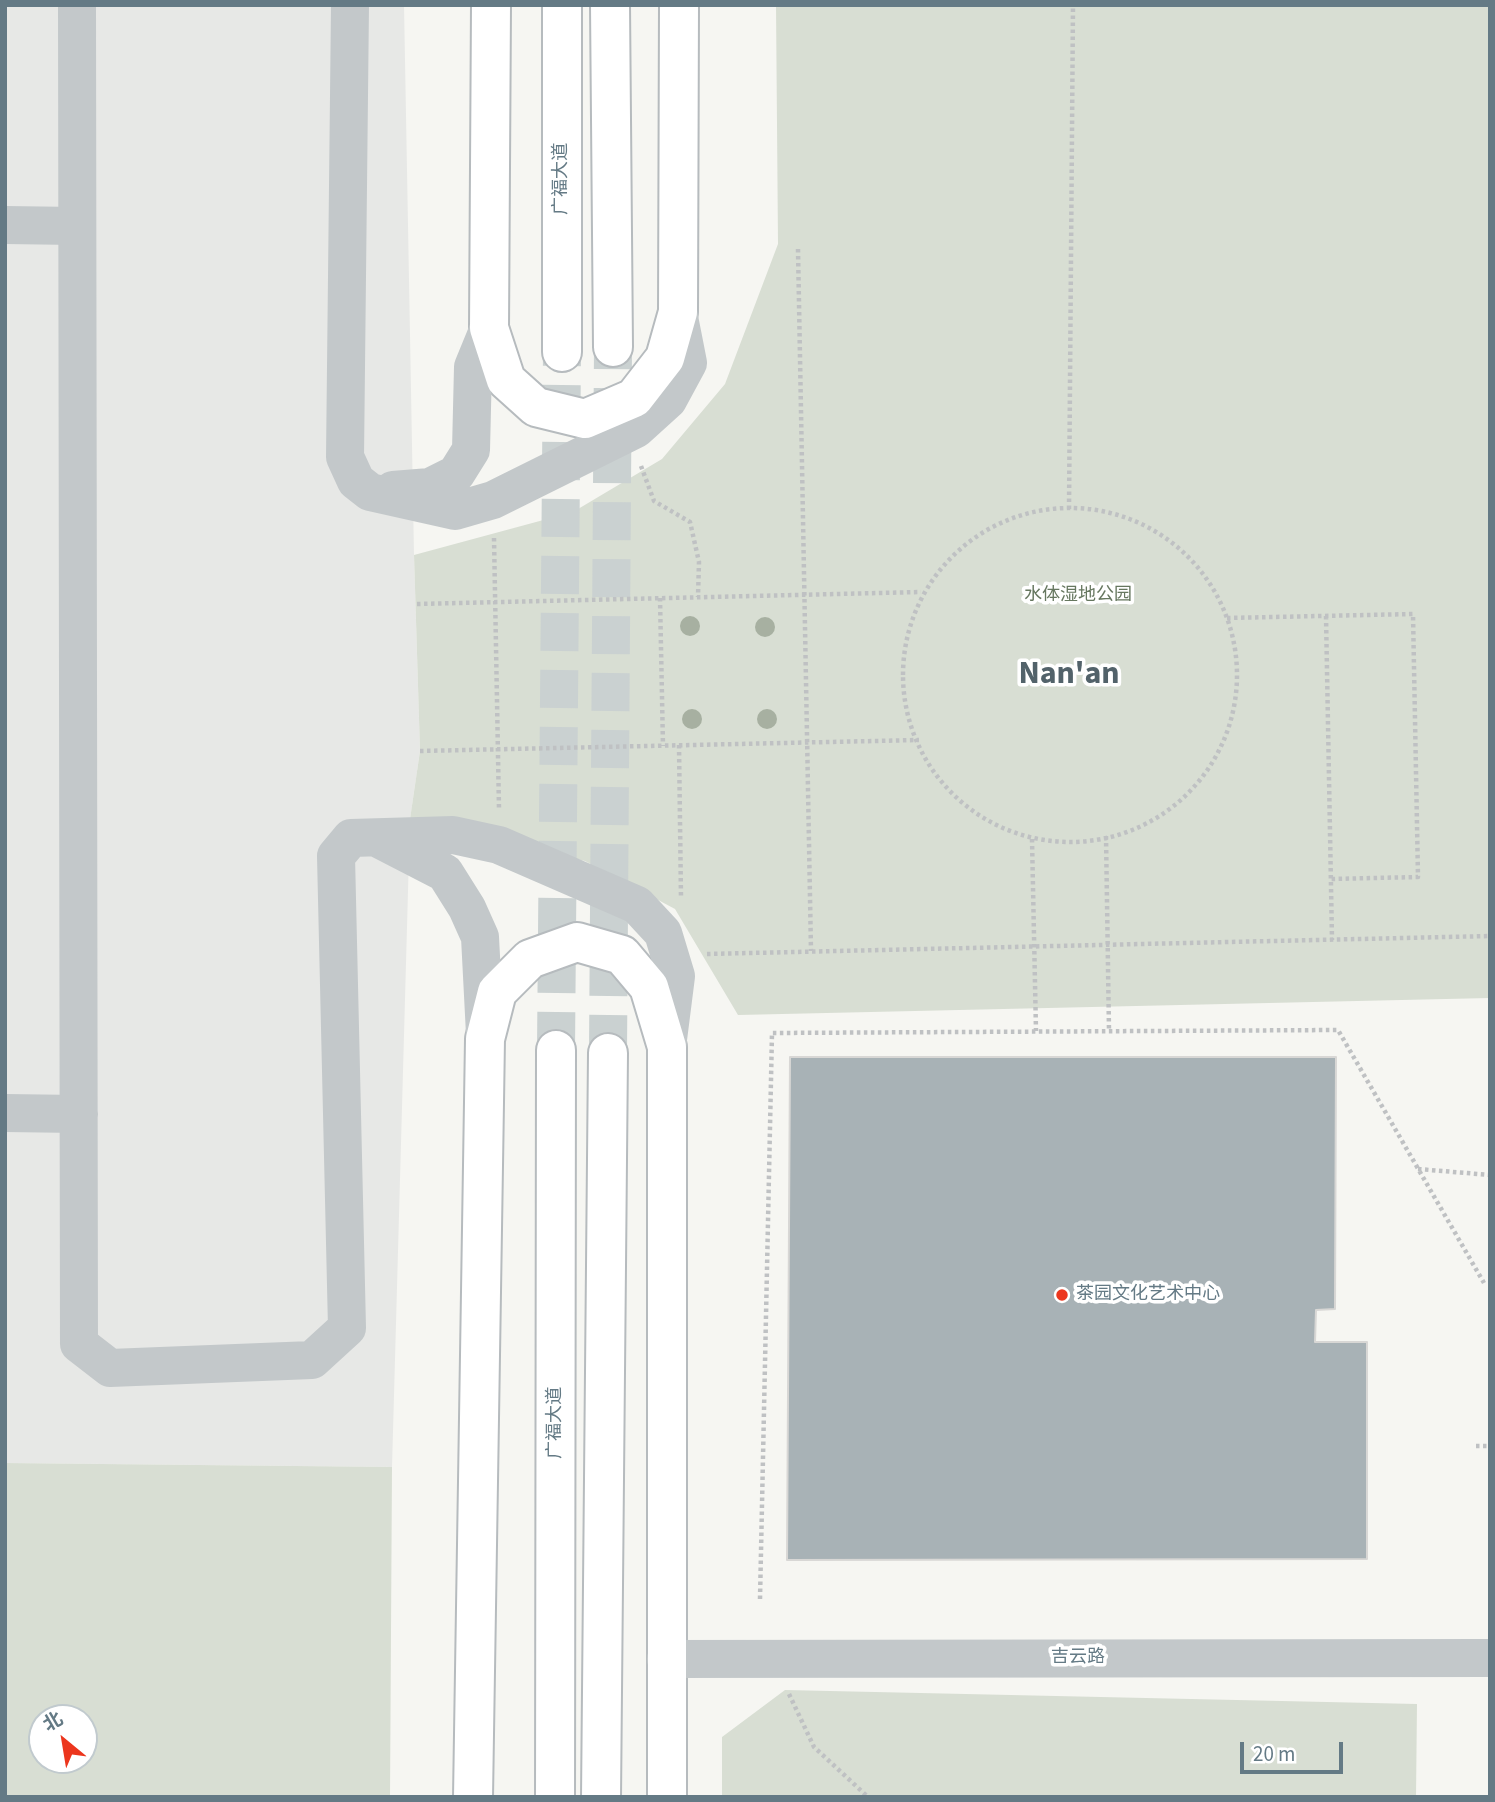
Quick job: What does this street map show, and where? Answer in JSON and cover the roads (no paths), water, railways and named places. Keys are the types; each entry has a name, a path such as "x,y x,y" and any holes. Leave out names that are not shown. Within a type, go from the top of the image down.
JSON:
{"main road":[{"path":"491,5 489,328 506,380 536,407 585,419 634,398 665,358 678,312 679,5"},
{"name":"广福大道","path":"562,5 562,352"},
{"path":"610,5 612,347"},
{"path":"473,1797 485,1039 497,992 530,959 577,942 622,955 649,987 667,1047 667,1797"},
{"name":"广福大道","path":"555,1797 556,1050"},
{"path":"601,1797 608,1054"}],"street":[{"path":"77,5 79,1343 110,1368 312,1360 347,1328 336,856 351,838 453,835 499,845 637,905 663,933 676,976 667,1047"},
{"path":"349,5 345,457 356,481 370,492 455,511 493,500 636,429 668,400 688,362 678,312"},
{"path":"5,225 77,226"},
{"path":"370,492 430,487 456,474 471,450 473,367 489,328"},
{"path":"377,838 445,873 467,908 480,937 485,1039"},
{"path":"5,1113 79,1114"},
{"name":"吉云路","path":"666,1659 1490,1658"}],"tunnel":[{"path":"608,1053 613,347"},
{"path":"556,1050 562,352"}],"place":[{"name":"茶园文化艺术中心","path":"1062,1295"}],"district":[{"name":"Nan'an","path":"1069,676"}],"park label":[{"name":"水体湿地公园","path":"1078,596"}]}
